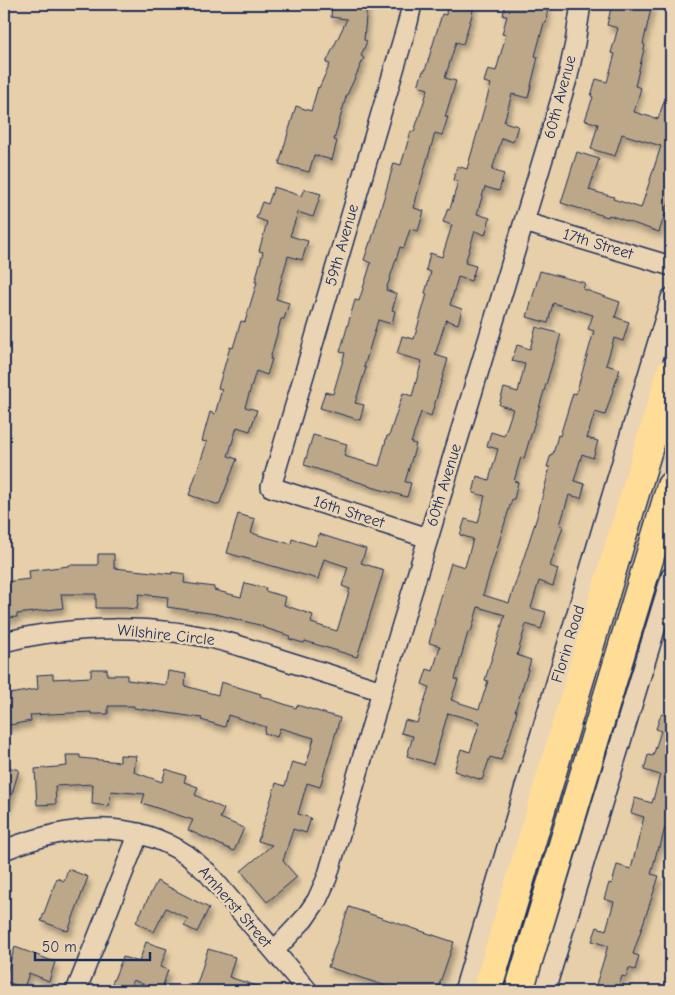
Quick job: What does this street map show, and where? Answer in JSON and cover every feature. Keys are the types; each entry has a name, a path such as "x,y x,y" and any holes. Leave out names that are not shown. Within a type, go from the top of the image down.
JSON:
{"main road":[{"name":"Florin Road","path":"487,991 671,372"},
{"path":"519,991 671,486"}],"street":[{"name":"59th Avenue","path":"271,487 406,31 412,4"},
{"name":"60th Avenue","path":"274,951 304,919 317,900 327,878 568,76 581,4"},
{"name":"17th Street","path":"524,222 671,266"},
{"name":"Florin Road","path":"464,991 671,298"},
{"name":"16th Street","path":"271,487 428,538"},
{"path":"545,991 671,577"},
{"name":"Wilshire Circle","path":"4,642 64,632 98,629 183,634 225,642 382,691"},
{"name":"Amherst Street","path":"4,850 25,842 60,833 95,828 115,828 162,840 188,856 207,872 308,991"},
{"path":"76,991 139,833"}],"building":[{"path":"332,4 367,4 364,40 367,41 361,56 364,58 346,97 334,140 337,141 332,160 314,155 309,172 279,164 296,106 311,111 318,87 330,64 326,63 347,19 331,17"},
{"path":"447,4 474,4 463,44 456,42 445,78 456,81 445,117 448,117 442,135 435,133 417,195 414,208 424,211 418,231 410,229 404,248 400,247 386,290 397,294 392,310 395,311 392,324 378,320 364,367 366,368 355,403 364,405 360,420 320,408 325,392 333,394 345,353 340,352 355,300 359,301 371,263 364,260 394,163 401,165 411,131 414,132 428,89 418,86 423,71 425,71 442,14 446,15"},
{"path":"505,4 536,4 548,7 546,23 544,23 535,56 538,57 528,98 512,94 504,122 518,126 513,142 502,138 492,170 504,174 499,191 485,187 477,214 490,218 485,235 475,231 465,263 476,266 471,281 458,277 450,305 462,309 458,324 446,320 435,355 448,359 431,416 421,412 411,443 416,444 405,482 411,483 407,497 304,465 313,435 347,444 344,456 379,466 387,436 389,436 403,393 412,396 422,361 397,354 402,336 414,339 427,294 425,293 431,272 426,270 430,253 442,257 452,225 443,222 448,208 450,209 458,182 453,180 457,166 467,169 491,84 484,82 488,69 496,71 506,35 502,34 507,16 503,16"},
{"path":"612,4 652,4 635,86 641,88 634,112 658,119 669,87 671,88 671,196 659,232 609,215 608,217 561,203 577,152 599,159 589,190 614,197 613,199 641,208 661,146 622,134 615,156 591,149 598,124 585,120 593,97 591,96 596,79 607,82 615,54 611,53 618,28 607,25"},
{"path":"274,187 301,196 304,189 321,194 313,217 298,212 290,236 308,241 302,260 288,256 276,299 289,303 284,319 281,319 267,375 256,371 245,407 257,410 250,431 237,427 228,456 237,459 219,505 189,495 207,442 202,441 210,412 215,414 222,389 218,388 230,347 233,348 241,321 245,322 257,282 255,282 263,252 259,251 267,222 256,218 262,202 268,204"},
{"path":"540,271 585,283 583,289 620,302 615,317 629,322 623,341 614,338 606,365 620,369 605,415 595,412 587,438 598,441 593,458 582,454 574,481 585,484 581,498 569,495 560,525 563,526 550,566 558,569 553,586 539,581 531,608 546,612 541,629 526,624 517,655 531,660 515,711 517,711 511,732 501,760 490,757 482,780 454,771 461,749 470,752 480,722 448,713 433,764 407,756 413,736 401,733 405,720 417,723 429,687 422,684 427,669 433,671 440,646 429,643 451,563 465,567 473,539 460,535 465,519 478,523 485,496 473,493 477,476 489,480 498,449 487,446 491,432 504,436 513,409 499,405 504,388 518,392 525,364 512,361 517,345 530,349 536,327 561,334 524,458 521,457 514,481 518,482 514,499 512,499 483,595 509,603 537,517 550,467 547,467 551,454 553,454 558,435 560,436 573,393 576,394 594,331 588,329 593,315 553,303 548,323 527,317","holes":["478,607 505,615 485,680 488,681 479,709 451,700 458,680 455,679 468,632 471,632"]},
{"path":"238,514 255,519 251,533 291,544 292,539 315,546 319,534 366,549 361,563 384,570 357,657 305,641 304,643 289,639 290,636 263,626 216,614 167,607 168,597 139,594 137,609 96,608 96,594 61,594 63,608 17,614 17,617 4,618 4,582 30,579 29,571 68,565 98,565 98,554 114,554 114,568 185,574 184,583 214,587 214,590 241,597 245,583 266,588 265,591 286,597 284,605 313,615 311,623 337,631 350,589 342,586 348,567 324,559 318,579 227,553"},
{"path":"91,669 107,669 107,675 127,675 127,680 166,685 168,671 186,674 185,686 218,695 221,682 261,694 260,696 296,708 297,705 340,718 320,787 307,783 298,814 311,818 306,833 293,829 283,861 297,877 267,902 241,871 272,845 258,841 276,783 285,786 292,762 306,766 314,738 280,728 277,737 264,733 266,727 228,715 225,727 201,720 202,718 134,708 134,706 108,706 108,714 91,714 91,712 30,715 31,721 4,726 4,695 38,689 37,675 53,674 53,679 91,677"},
{"path":"669,707 671,707 671,829 665,827 651,874 659,876 633,954 639,956 635,970 629,968 626,977 622,976 617,991 594,991 608,946 592,941 597,927 606,930 614,902 604,899 609,883 612,884 617,865 631,869 644,817 631,813 635,798 652,803 660,775 644,770 648,755 653,756 661,731 656,729 661,714 666,715"},
{"path":"66,755 80,755 80,758 120,762 120,755 136,756 134,772 162,782 166,769 186,776 184,782 198,787 195,795 224,809 220,818 244,828 234,851 188,830 193,820 142,803 145,794 111,791 109,806 92,804 93,784 55,786 56,804 37,805 35,769 67,766"},
{"path":"4,766 19,770 7,810 4,809"},
{"path":"68,869 88,877 68,931 41,921 57,878 64,881"},
{"path":"157,881 209,908 197,932 184,926 188,919 166,908 154,932 136,922"},
{"path":"349,907 454,942 437,991 384,991 386,986 328,967"},
{"path":"146,942 167,949 160,967 168,970 161,991 133,980 131,984 146,989 145,991 109,991 123,957 139,962"},
{"path":"15,947 55,962 49,981 29,973 24,988 4,981"},
{"path":"208,949 235,957 229,977 266,989 266,991 195,991"}]}
